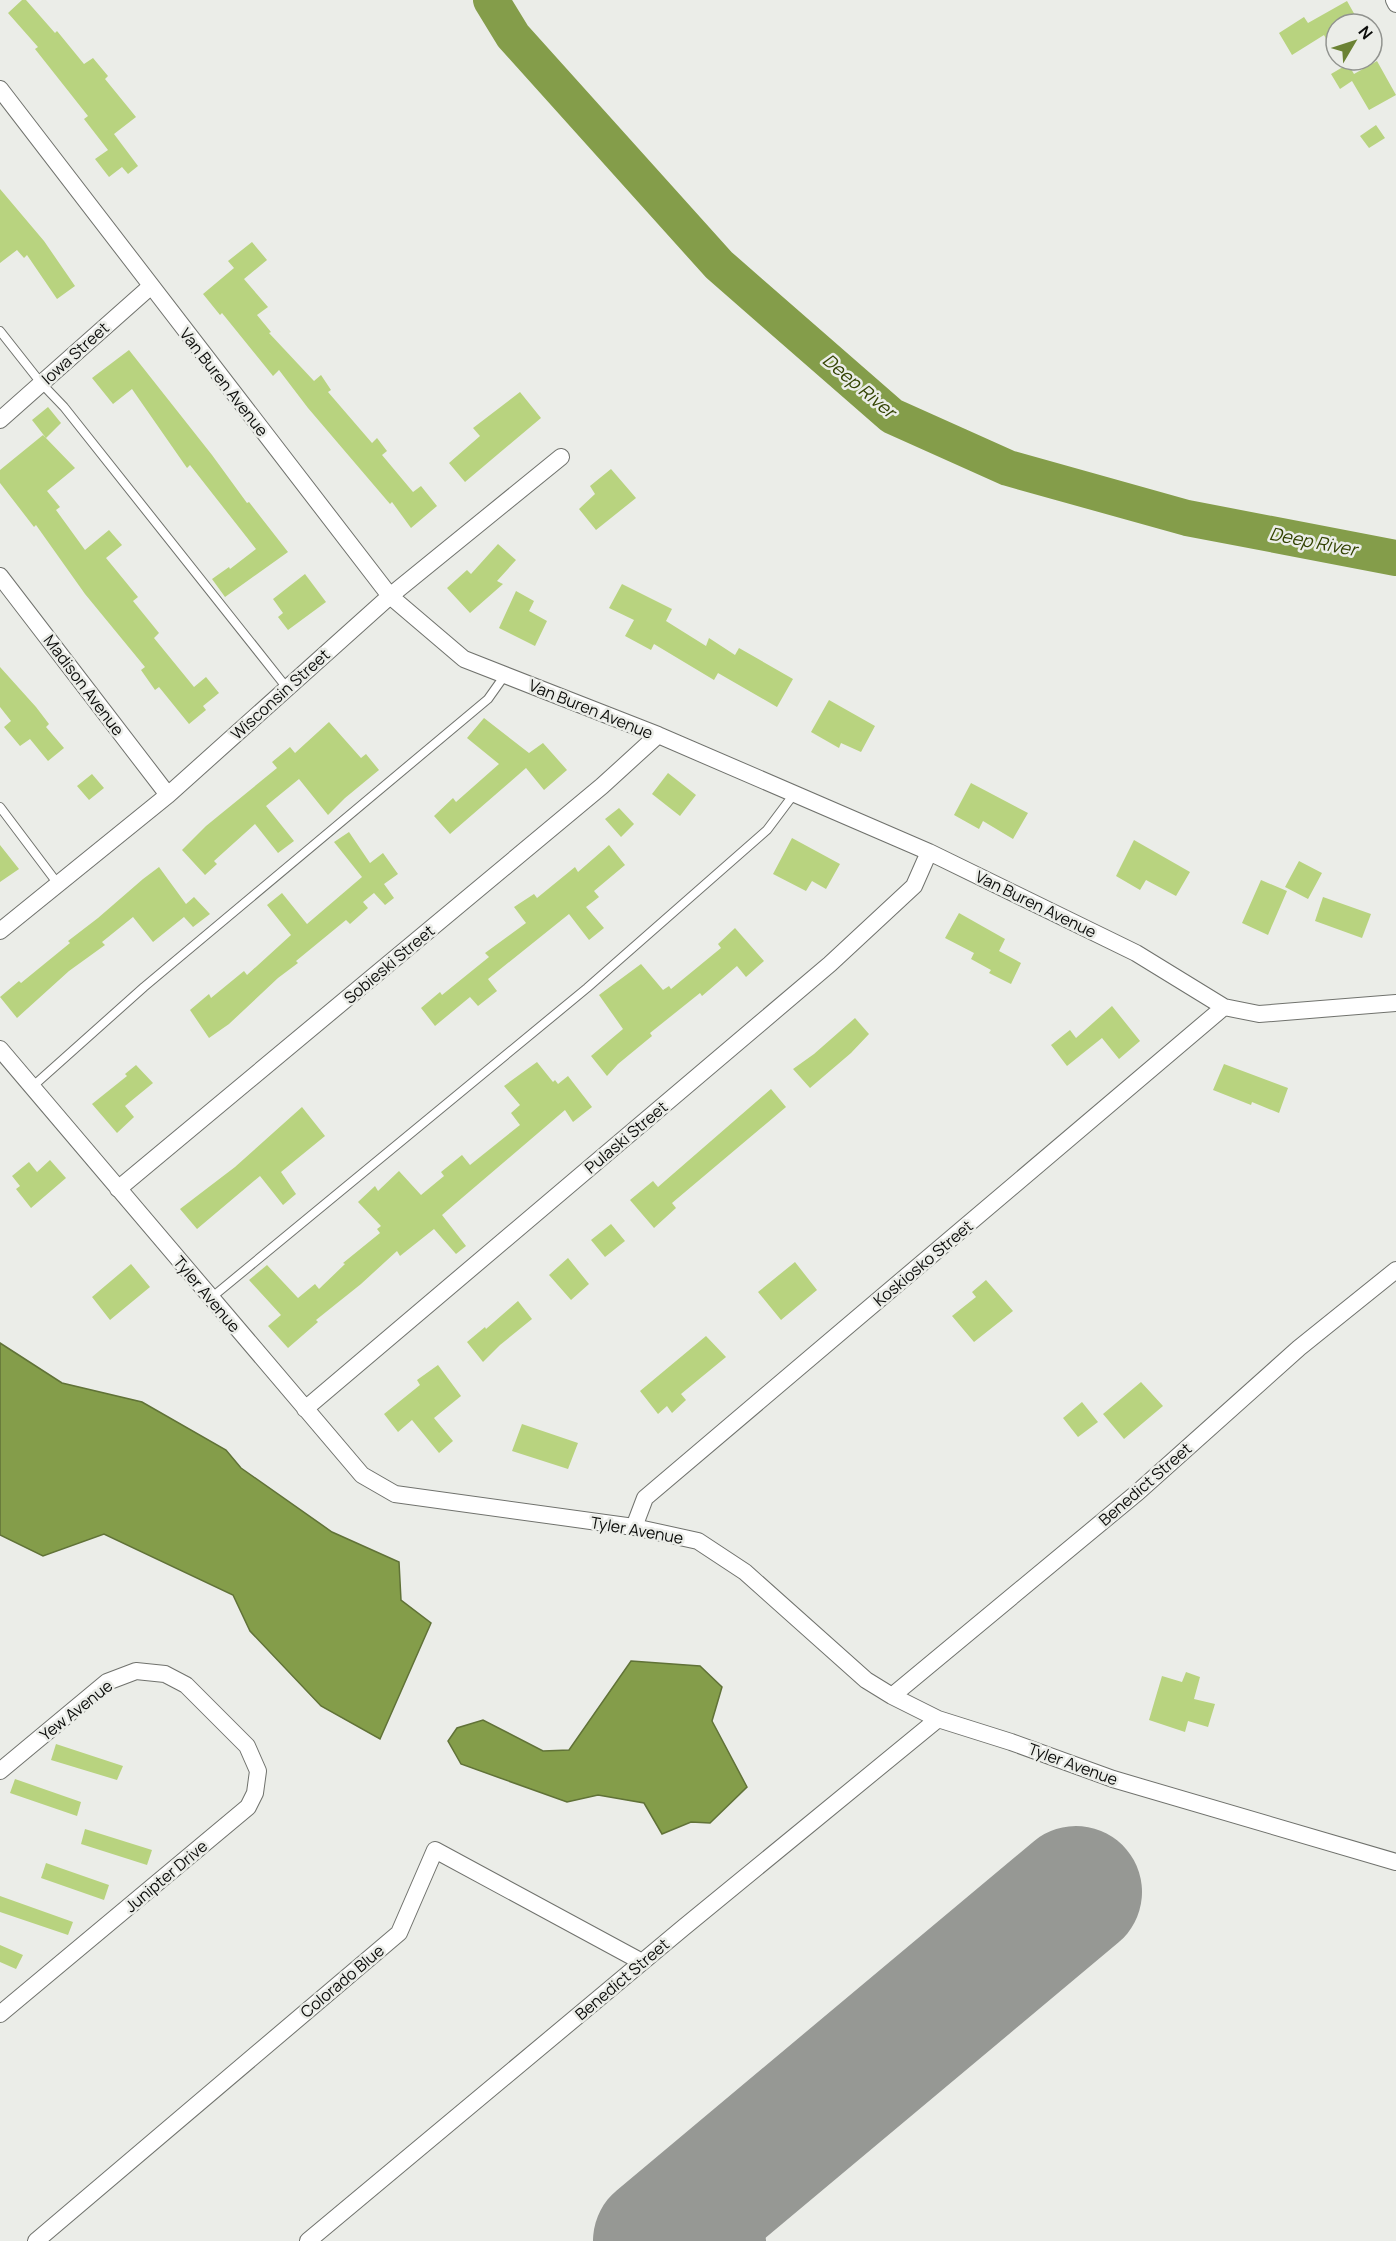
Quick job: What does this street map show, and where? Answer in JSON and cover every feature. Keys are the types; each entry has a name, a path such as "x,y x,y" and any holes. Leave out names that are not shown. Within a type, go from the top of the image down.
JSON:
{"street":[{"path":"1394,0 1396,4"},
{"name":"Van Buren Avenue","path":"0,89 150,287 390,596 464,659 658,735 930,852 1136,953 1224,1007 1259,1014 1396,1003"},
{"name":"Iowa Street","path":"0,420 150,287"},
{"name":"Wisconsin Street","path":"0,931 168,795 390,596 561,457"},
{"name":"Madison Avenue","path":"0,576 168,795"},
{"name":"Sobieski Street","path":"118,1189 602,786 658,735"},
{"name":"Pulaski Street","path":"305,1409 830,964 914,886 930,852"},
{"name":"Koskiosko Street","path":"634,1527 645,1498 1224,1007"},
{"name":"Tyler Avenue","path":"0,1049 362,1475 395,1494 634,1527 698,1541 745,1572 866,1680 892,1696 939,1719 1113,1779 1396,1862"},
{"name":"Benedict Street","path":"892,1696 1138,1492 1299,1348 1396,1270"},
{"name":"Yew Avenue","path":"0,1771 107,1682 136,1671 165,1674 186,1685 217,1716"},
{"name":"Junipter Drive","path":"0,2014 248,1807 255,1793 258,1772 247,1746 217,1716"},
{"name":"Benedict Street","path":"308,2241 642,1962 939,1719"},
{"name":"Colorado Blue","path":"36,2241 399,1933 435,1850 642,1962"}],"lane":[{"path":"0,331 41,383 64,407 162,534 287,688"},
{"path":"32,1087 144,987 488,699 505,675"},
{"path":"211,1298 587,988 767,830 794,794"},
{"path":"0,807 58,884"}],"shaded area":[{"path":"0,1343 62,1383 142,1402 226,1450 241,1468 332,1532 399,1562 401,1600 431,1623 380,1739 321,1706 250,1631 233,1595 104,1534 43,1556 0,1535"},
{"path":"631,1661 700,1666 722,1687 712,1721 747,1787 710,1823 691,1822 662,1834 644,1803 598,1795 567,1802 461,1764 448,1741 457,1728 483,1720 543,1751 569,1750"}],"building":[{"path":"22,0 26,0 55,33 57,31 84,64 93,58 108,76 105,79 136,117 114,134 138,166 128,174 122,167 109,177 95,159 108,150 84,119 88,116 35,49 38,47 8,13"},
{"path":"1347,1 1353,12 1328,12"},
{"path":"1324,14 1324,35 1292,55 1279,33 1304,17 1308,23"},
{"path":"1353,72 1354,74 1383,72 1396,95 1369,110 1352,81 1340,89 1331,74"},
{"path":"1376,125 1385,138 1369,148 1360,136"},
{"path":"0,189 44,241 75,286 57,299 27,255 24,258 17,250 0,263"},
{"path":"252,242 267,260 244,279 268,307 257,315 271,332 269,333 314,381 321,375 331,390 328,392 372,443 377,438 387,451 382,455 413,492 421,486 437,506 411,528 392,502 390,504 308,408 279,370 273,376 222,313 220,315 203,294 234,268 228,261"},
{"path":"129,350 247,503 249,502 288,552 225,597 212,579 229,567 230,569 256,549 190,465 187,468 132,389 113,404 92,378"},
{"path":"520,392 541,418 465,482 449,463 480,436 473,428"},
{"path":"48,407 61,423 46,438 32,420"},
{"path":"43,435 75,468 47,491 60,507 56,510 85,550 109,530 122,545 106,558 138,597 133,601 159,633 154,638 194,687 206,677 219,693 203,706 206,710 189,724 159,687 155,690 141,670 145,667 85,594 36,525 34,527 0,483 0,470"},
{"path":"611,469 636,498 596,530 579,509 595,494 590,486"},
{"path":"498,544 516,560 497,581 503,584 470,613 447,588 467,570 471,574"},
{"path":"305,574 326,602 288,630 278,617 283,613 273,599"},
{"path":"622,584 672,609 666,621 706,646 709,638 735,655 739,648 793,679 777,707 718,673 714,680 654,644 651,650 625,636 634,620 609,608"},
{"path":"516,591 534,601 529,611 547,621 535,646 499,628"},
{"path":"0,667 36,707 49,724 46,727 64,748 48,761 30,739 20,746 4,727 11,721 0,707"},
{"path":"829,700 875,726 861,752 841,743 839,748 811,732"},
{"path":"484,718 529,753 543,743 567,770 544,790 526,768 450,834 434,816 453,798 456,802 499,764 467,738"},
{"path":"329,722 361,758 366,754 379,770 328,815 299,779 266,806 294,841 278,853 255,824 214,861 217,864 205,875 182,850 206,826 277,768 272,762 290,747 295,753"},
{"path":"668,773 696,795 680,816 652,794"},
{"path":"92,774 104,788 89,800 77,786"},
{"path":"971,783 1028,813 1013,839 983,821 979,829 954,815"},
{"path":"619,808 634,824 621,837 605,819"},
{"path":"349,832 370,863 383,853 398,874 384,884 394,898 385,905 374,893 363,902 368,908 350,924 346,920 296,961 298,963 278,978 229,1024 209,1038 190,1010 209,994 211,998 244,971 247,975 291,935 267,905 282,893 307,924 362,877 334,842"},
{"path":"792,838 840,864 826,889 812,881 806,891 773,874"},
{"path":"1134,840 1190,872 1176,896 1146,880 1140,890 1116,876"},
{"path":"0,845 19,869 0,882"},
{"path":"609,845 625,865 594,891 599,897 586,907 604,928 589,940 569,914 488,979 497,991 478,1006 470,997 435,1026 421,1008 440,992 442,995 489,957 485,953 526,923 514,907 534,894 537,898 575,867 578,872"},
{"path":"1299,861 1322,873 1308,899 1285,887"},
{"path":"159,867 186,904 194,897 210,914 193,927 184,917 153,942 133,917 102,942 105,945 69,971 17,1018 0,997 70,943 68,941"},
{"path":"1261,880 1287,891 1268,935 1242,923"},
{"path":"1323,897 1371,914 1362,938 1315,921"},
{"path":"959,913 1005,939 999,951 1021,963 1011,984 989,973 991,970 971,959 974,953 945,938"},
{"path":"735,928 764,961 746,977 737,966 702,996 700,993 650,1033 652,1036 607,1076 591,1056 623,1029 599,995 641,964 663,990 669,986 671,989 721,948 718,944"},
{"path":"1112,1006 1140,1041 1119,1059 1102,1038 1067,1066 1051,1045 1070,1030 1076,1038"},
{"path":"855,1018 869,1034 851,1053 810,1088 793,1069"},
{"path":"537,1062 553,1082 555,1080 558,1084 568,1076 592,1107 573,1122 565,1110 442,1215 466,1246 456,1254 434,1229 400,1256 397,1251 316,1320 318,1322 288,1348 268,1326 281,1315 249,1280 267,1265 298,1298 315,1284 319,1289 345,1264 343,1263 380,1233 377,1229 381,1226 358,1202 375,1186 378,1191 399,1171 421,1195 444,1176 441,1172 462,1155 470,1165 520,1125 511,1113 520,1105 504,1086"},
{"path":"1224,1064 1288,1088 1279,1113 1213,1090"},
{"path":"136,1065 153,1083 125,1106 134,1117 117,1133 92,1104 127,1076 125,1074"},
{"path":"771,1089 786,1107 672,1203 676,1208 654,1228 630,1200 653,1181 658,1187"},
{"path":"302,1107 325,1136 281,1172 296,1194 283,1205 260,1176 197,1229 180,1209 235,1167"},
{"path":"50,1160 66,1178 31,1208 16,1189 20,1186 12,1176 29,1162 37,1172"},
{"path":"611,1224 625,1241 605,1257 591,1240"},
{"path":"568,1258 589,1284 571,1300 549,1275"},
{"path":"795,1262 817,1290 781,1320 758,1292"},
{"path":"131,1264 150,1287 110,1320 92,1297"},
{"path":"986,1280 1013,1311 974,1342 952,1316 976,1297 972,1292"},
{"path":"518,1301 532,1319 483,1362 467,1342"},
{"path":"706,1336 726,1357 681,1394 686,1400 672,1413 667,1406 658,1414 640,1391"},
{"path":"438,1365 461,1396 434,1418 453,1441 439,1453 412,1420 398,1432 384,1414 420,1385 417,1380"},
{"path":"1141,1382 1163,1406 1124,1439 1103,1414"},
{"path":"1082,1402 1098,1422 1078,1437 1063,1418"},
{"path":"522,1424 578,1443 568,1469 512,1451"},
{"path":"1186,1672 1200,1677 1194,1699 1215,1704 1208,1727 1188,1721 1185,1732 1149,1720 1162,1676 1182,1682"},
{"path":"56,1744 123,1766 117,1780 51,1760"},
{"path":"15,1779 81,1802 77,1816 10,1793"},
{"path":"85,1829 152,1850 147,1865 81,1844"},
{"path":"46,1863 109,1885 104,1900 41,1878"},
{"path":"0,1896 73,1922 68,1935 0,1912"},
{"path":"0,1945 23,1955 16,1969 0,1962"}],"waterway":[{"name":"Deep River","path":"491,0 513,36 719,265 892,416 1008,468 1187,518 1396,558"}],"taxiway":[{"path":"702,2205 740,2241"}],"runway":[{"path":"659,2241 1076,1892"}]}
